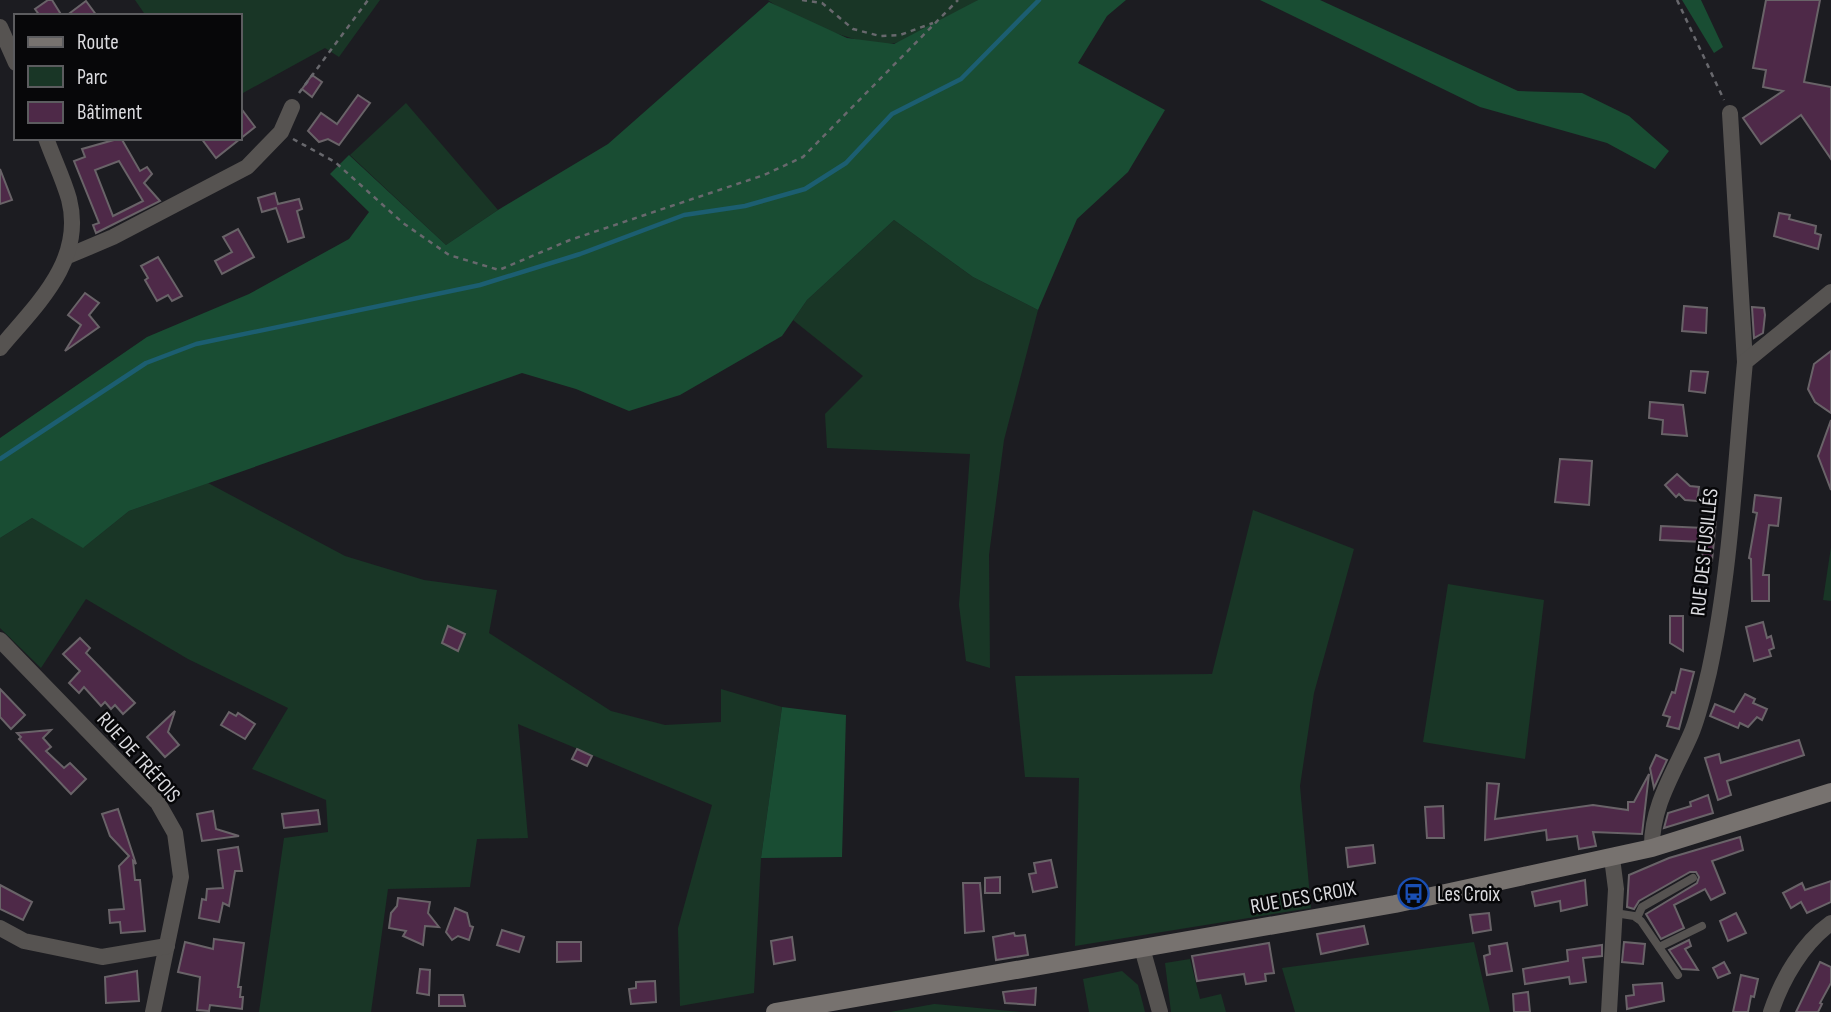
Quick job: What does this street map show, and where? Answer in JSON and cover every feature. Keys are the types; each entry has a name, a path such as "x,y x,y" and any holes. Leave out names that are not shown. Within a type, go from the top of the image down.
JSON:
{"main road":[{"name":"RUE DES CROIX","path":"775,1012 1395,904 1652,848 1831,792"}],"street":[{"path":"0,27 14,58"},
{"path":"68,256 113,237 247,167 281,132 292,107"},
{"name":"RUE DES FUSILLÉS","path":"1652,848 1652,830 1664,790 1692,731 1708,674 1723,596 1745,362 1730,113"},
{"path":"0,348 56,280 68,256 72,231 69,200 47,140"},
{"path":"1745,362 1831,292"},
{"name":"RUE DE TRÉFOIS","path":"0,640 158,803 175,833 181,877 153,1012"},
{"path":"1609,1012 1616,890 1612,858"},
{"path":"1771,1012 1779,992 1809,941 1831,923"},
{"path":"0,928 24,942 102,957 167,946"},
{"path":"1142,948 1160,1012"}],"lane":[{"path":"1637,918 1642,907 1693,878"},
{"path":"1615,913 1637,918 1678,975"},
{"path":"1659,947 1702,926"}],"path":[{"path":"292,107 301,89 341,40 368,0"},
{"path":"802,0 822,3 853,29 880,36 901,35 934,23"},
{"path":"281,132 335,162 402,223 449,255 499,270 570,240 764,175 803,157 958,0"},
{"path":"1677,0 1730,113"}],"green space":[{"path":"135,0 380,0 339,57 325,48 243,93 242,14 145,14"},
{"path":"768,0 978,0 913,36 895,43 882,44 829,31"},
{"path":"978,0 1126,0 1107,16 1078,63 1165,110 1128,172 1077,219 1038,310 973,277 894,220 807,300 782,336 680,395 629,411 576,389 522,373 129,511 83,548 32,518 0,538 0,438 147,337 249,294 349,239 369,212 330,174 349,155 446,245 498,210 608,144 769,2 847,38 894,44"},
{"path":"1260,0 1320,0 1518,91 1582,93 1629,116 1669,151 1655,169 1607,143 1480,107"},
{"path":"1682,0 1701,0 1723,47 1714,53"},
{"path":"406,103 498,210 446,245 350,155"},
{"path":"894,220 973,277 1038,310 1004,440 989,555 990,668 966,661 959,605 970,454 827,448 825,414 863,376 793,320 807,300"},
{"path":"208,483 345,556 424,580 497,590 489,633 611,711 665,725 721,722 721,689 782,707 761,858 754,993 680,1006 678,928 712,805 518,724 528,838 477,839 470,887 388,889 371,1012 259,1012 284,838 328,832 326,800 252,769 288,708 188,659 86,599 41,668 0,628 0,538 32,518 84,547 129,511"},
{"path":"1253,510 1354,549 1314,693 1300,786 1311,908 1075,946 1079,778 1025,777 1015,676 1212,674"},
{"path":"1831,547 1831,601 1823,600"},
{"path":"1448,584 1544,600 1525,759 1423,742"},
{"path":"782,707 846,715 842,857 761,858"},
{"path":"1474,942 1490,1012 1295,1012 1282,968"},
{"path":"1190,959 1200,999 1221,994 1226,1012 1171,1012 1165,963"},
{"path":"1122,971 1138,985 1145,1012 1089,1012 1083,979"},
{"path":"935,1004 1021,1012 890,1012"}],"building":[{"path":"52,0 61,14 39,14 35,9"},
{"path":"1766,0 1820,0 1804,82 1831,87 1831,159 1801,115 1761,144 1743,118 1783,91 1763,87 1766,70 1753,68"},
{"path":"86,1 96,14 69,14"},
{"path":"312,75 322,82 312,97 302,89"},
{"path":"358,95 370,103 339,145 328,139 319,142 308,131 321,113 337,124"},
{"path":"242,110 255,127 242,137"},
{"path":"122,140 140,171 147,167 152,174 144,183 160,201 96,233 93,225 99,223 74,161 85,157 82,149","holes":["119,161 143,201 113,216 95,170"]},
{"path":"202,140 239,140 216,158"},
{"path":"0,169 12,200 0,204"},
{"path":"275,193 278,204 299,199 302,209 297,211 304,237 288,242 276,208 262,212 258,198"},
{"path":"1779,213 1790,215 1789,219 1816,226 1815,233 1821,235 1818,249 1774,236"},
{"path":"238,229 254,257 222,274 215,261 232,252 223,237"},
{"path":"158,257 182,296 172,301 168,295 157,301 145,280 148,278 141,266"},
{"path":"85,293 99,303 89,315 99,327 65,351 81,325 68,315"},
{"path":"1684,306 1707,308 1706,333 1682,331"},
{"path":"1752,307 1764,308 1765,315 1763,333 1754,338"},
{"path":"1831,351 1831,413 1815,402 1808,389 1814,364"},
{"path":"1691,371 1708,372 1705,393 1689,391"},
{"path":"1650,402 1683,405 1687,436 1662,434 1663,420 1649,418"},
{"path":"1831,420 1831,490 1818,456"},
{"path":"1560,459 1592,461 1589,505 1555,502"},
{"path":"1677,474 1690,486 1699,487 1697,501 1685,500 1679,494 1676,497 1665,485"},
{"path":"1755,495 1781,498 1778,526 1769,525 1763,575 1769,575 1769,601 1752,601 1749,558 1757,513 1753,512"},
{"path":"1704,520 1716,521 1712,561 1702,560 1703,542 1660,540 1661,526 1704,528"},
{"path":"1670,616 1683,616 1683,651 1670,643"},
{"path":"1763,622 1767,638 1771,636 1774,648 1769,650 1771,656 1754,661 1746,627"},
{"path":"448,626 465,634 458,651 442,643"},
{"path":"80,638 90,648 86,653 135,703 123,714 115,705 111,709 105,702 101,706 84,687 79,693 69,683 80,671 63,654"},
{"path":"1681,669 1694,672 1679,729 1667,726 1670,717 1663,715 1672,692 1675,693"},
{"path":"0,689 25,715 11,729 0,717"},
{"path":"1745,694 1755,699 1753,703 1767,709 1762,720 1757,717 1748,727 1740,723 1738,728 1710,716 1715,704 1734,712"},
{"path":"175,711 168,732 179,745 165,757 147,737"},
{"path":"229,712 236,716 238,713 255,724 245,739 221,725"},
{"path":"51,730 43,738 51,747 46,751 64,768 70,763 86,779 71,794 19,739 21,737 17,733"},
{"path":"1799,740 1804,755 1727,781 1731,795 1718,800 1705,758 1719,754 1721,763"},
{"path":"577,749 592,756 587,766 572,759"},
{"path":"1656,755 1667,760 1654,788 1650,768"},
{"path":"1649,774 1642,834 1593,832 1596,846 1579,849 1577,836 1547,840 1546,830 1485,840 1487,783 1499,784 1495,819 1593,805 1628,810 1628,802 1634,802"},
{"path":"1708,795 1713,813 1664,828 1668,813 1691,806 1690,802"},
{"path":"1443,806 1444,838 1427,838 1425,807"},
{"path":"118,809 136,864 133,861 135,880 140,880 145,931 121,933 120,922 110,923 109,910 124,909 119,866 129,856 110,836 102,814"},
{"path":"318,810 320,824 284,828 282,814"},
{"path":"213,811 216,829 239,836 202,841 197,814"},
{"path":"1740,837 1743,850 1712,861 1725,893 1711,900 1705,889 1674,905 1684,928 1661,939 1646,914 1697,883 1699,877 1696,872 1690,872 1639,901 1634,909 1627,907 1629,875 1669,858"},
{"path":"1373,845 1375,863 1348,867 1346,848"},
{"path":"238,847 242,871 235,871 229,906 223,903 219,922 199,918 202,899 206,900 207,889 223,888 218,850"},
{"path":"1051,860 1057,887 1033,892 1029,874 1036,873 1034,863"},
{"path":"1000,877 1000,893 985,893 985,878"},
{"path":"1585,880 1587,905 1561,911 1560,901 1535,906 1532,892"},
{"path":"1831,881 1831,902 1807,913 1801,902 1791,908 1783,893 1802,883 1805,890"},
{"path":"963,883 980,883 984,931 965,933"},
{"path":"0,885 32,902 23,920 0,909"},
{"path":"398,898 430,902 428,913 439,927 425,926 423,945 403,936 406,931 389,928 391,913 397,906"},
{"path":"455,908 467,913 470,926 473,927 469,940 458,936 452,940 446,932"},
{"path":"1489,913 1491,930 1473,933 1470,915"},
{"path":"1736,913 1746,933 1728,941 1720,921"},
{"path":"1364,926 1368,944 1321,954 1317,934"},
{"path":"502,930 524,937 519,952 497,945"},
{"path":"1014,933 1015,936 1025,935 1028,955 996,960 993,937"},
{"path":"792,937 795,960 774,964 771,941"},
{"path":"214,939 244,943 238,987 241,987 240,997 243,997 242,1009 210,1005 209,1011 197,1010 200,977 178,972 185,942 213,949"},
{"path":"1689,940 1691,946 1685,949 1698,970 1682,969 1669,950"},
{"path":"557,942 581,942 581,961 557,962"},
{"path":"1624,942 1645,944 1643,964 1622,962"},
{"path":"1269,943 1274,973 1265,974 1266,981 1246,984 1244,974 1197,981 1192,956"},
{"path":"1507,943 1512,971 1487,975 1484,956 1490,954 1489,946"},
{"path":"1602,945 1602,956 1583,958 1586,982 1570,984 1569,977 1525,984 1523,969 1568,961 1567,950"},
{"path":"1724,962 1730,973 1718,978 1713,968"},
{"path":"1820,962 1831,967 1831,983 1820,1003 1822,1004 1818,1012 1796,1012"},
{"path":"420,969 430,970 429,995 417,993"},
{"path":"137,971 139,1001 106,1003 105,977"},
{"path":"1741,975 1758,979 1748,1012 1733,1012"},
{"path":"655,981 656,1002 631,1004 629,989 636,988 636,982"},
{"path":"1662,983 1664,1001 1627,1009 1626,996 1634,995 1633,985"},
{"path":"1036,988 1035,1005 1005,1003 1003,992"},
{"path":"1528,992 1530,1012 1514,1012 1513,994"},
{"path":"439,995 463,995 465,1006 439,1006"}],"waterway":[{"path":"0,459 146,363 196,344 480,285 580,254 684,215 745,206 805,189 846,163 892,114 961,79 1039,0"}],"place":[{"name":"Les Croix","path":"1414,894"}]}
